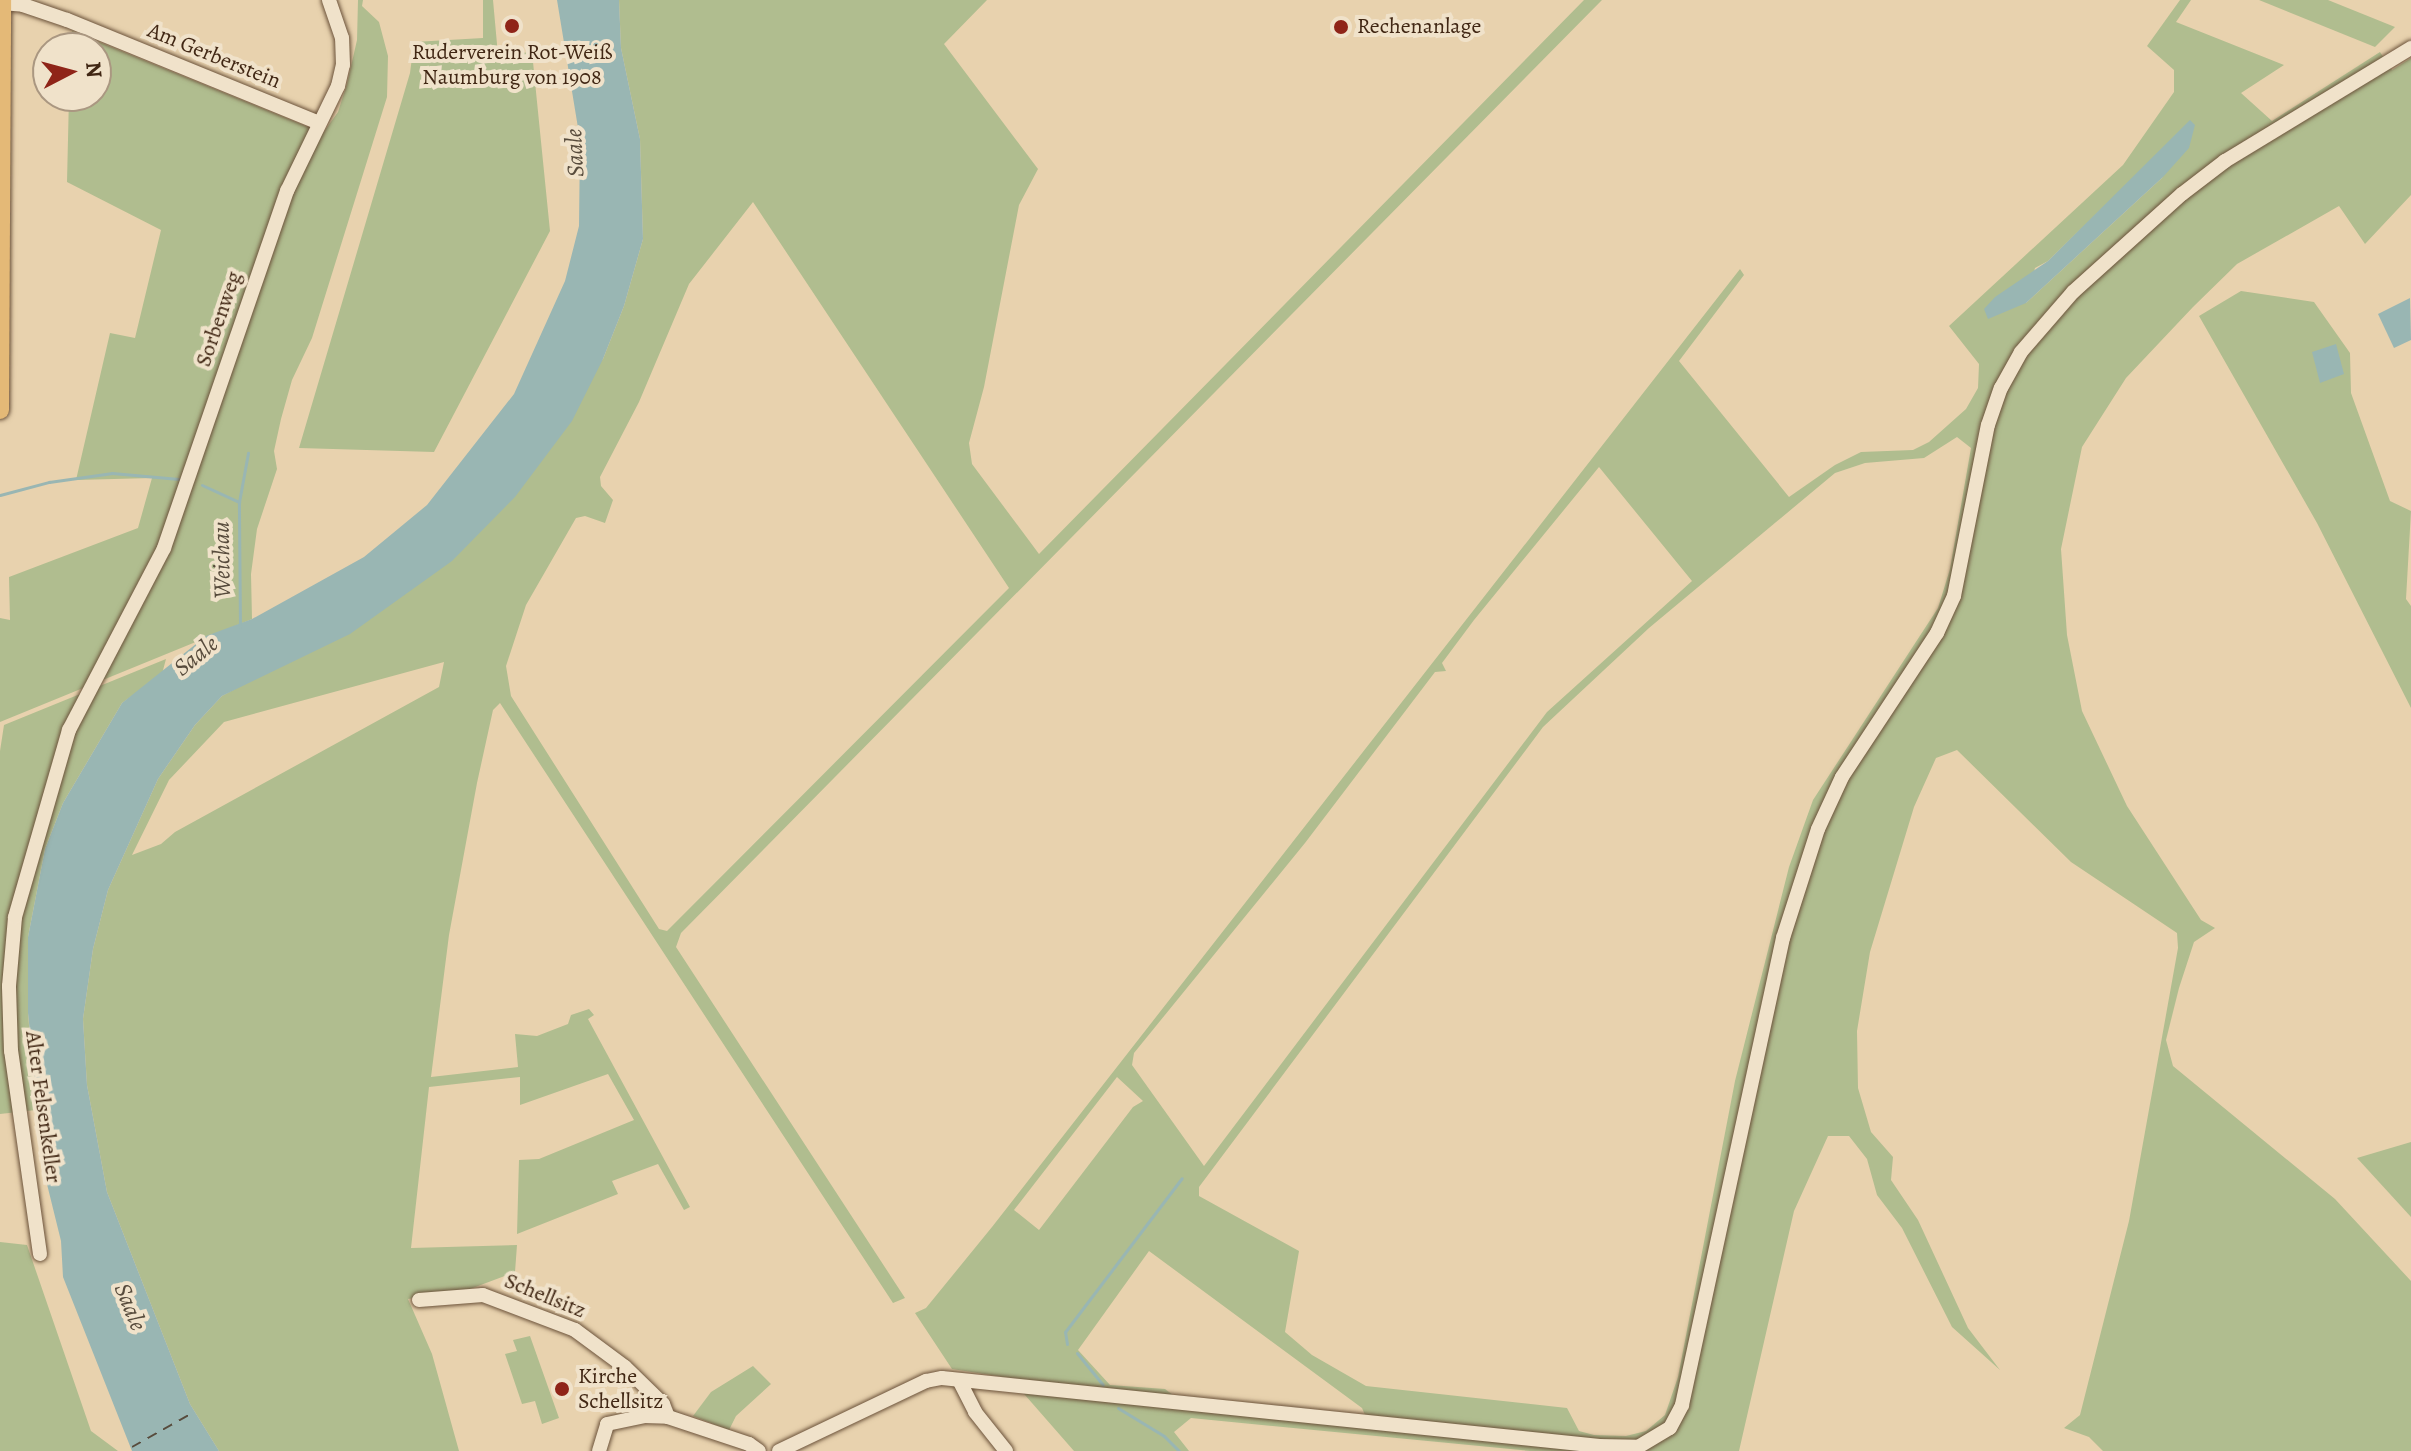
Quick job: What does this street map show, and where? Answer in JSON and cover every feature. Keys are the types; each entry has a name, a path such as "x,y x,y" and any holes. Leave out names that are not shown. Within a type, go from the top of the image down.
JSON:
{"main road":[{"path":"0,410 2,2"}],"street":[{"name":"Sorbenweg","path":"111,648 164,548 287,191 338,86 343,65 340,25 329,0"},
{"name":"Am Gerberstein","path":"2,2 23,5 67,20 319,123"},
{"path":"779,1451 926,1381 959,1380 1599,1446 1638,1447 1670,1428 1682,1405 1783,938 1818,829 1842,777 1937,633 1954,596 1988,425 2001,388 2021,352 2073,292 2182,194 2225,161 2411,48"},
{"name":"Alter Felsenkeller","path":"40,1254 11,1051 10,951 15,917 60,756 82,701 111,648"},
{"name":"Schellsitz","path":"419,1300 483,1295 575,1330 625,1367 663,1404 668,1417"},
{"path":"959,1380 975,1412 1006,1451"},
{"path":"599,1451 607,1424 644,1416 668,1417 749,1444 759,1451"}],"green space":[{"path":"358,0 363,0 362,6 379,22 388,56 387,97 312,338 292,380 281,419 274,451 277,469 257,529 251,574 252,619 0,722 0,618 10,620 9,577 138,528 152,478 76,480 110,333 135,338 161,230 67,182 69,112 112,112 112,47 323,133 338,112 357,40"},
{"path":"483,0 493,0 498,55 532,52 550,231 434,452 299,448 410,73 414,42 483,38"},
{"path":"619,0 987,0 944,44 1038,169 1019,205 984,387 969,443 972,464 1039,554 1584,0 1602,0 681,933 676,947 905,1298 893,1303 500,703 493,710 477,783 449,935 431,1077 518,1067 515,1034 537,1036 568,1024 571,1015 589,1009 594,1015 588,1019 690,1207 684,1210 658,1164 612,1181 618,1194 517,1234 519,1160 539,1159 634,1120 608,1074 520,1105 520,1077 429,1087 411,1248 517,1245 515,1272 470,1289 408,1299 432,1354 459,1451 219,1451 190,1404 107,1192 87,1085 83,1019 93,949 108,890 158,779 195,725 222,696 265,673 603,359 624,306 643,239 640,139 621,48","holes":["753,202 1009,588 667,931 659,929 511,696 506,666 526,605 576,518 585,516 605,523 613,500 601,486 600,477 639,402 689,284","444,662 439,687 175,832 161,844 132,855 169,780 224,722"]},
{"path":"2180,0 2191,0 2176,22 2284,65 2241,93 2272,121 2380,52 2392,70 2411,58 2411,195 2365,244 2339,206 2237,264 2193,307 2126,378 2082,447 2061,549 2067,635 2082,711 2127,806 2201,920 2215,928 2194,942 2179,988 2166,1040 2173,1066 2335,1199 2411,1281 2411,1451 2103,1451 2089,1437 2064,1428 2080,1415 2129,1221 2178,948 2177,933 2071,862 1957,750 1936,758 1914,807 1870,952 1857,1031 1858,1088 1871,1132 1893,1157 1891,1180 1918,1220 1968,1328 2000,1370 1952,1327 1902,1228 1877,1195 1867,1159 1849,1136 1828,1136 1794,1211 1739,1451 1530,1451 1191,1418 1174,1432 1189,1451 1074,1451 1010,1378 952,1369 915,1313 926,1308 992,1227 1740,269 1744,275 1679,361 1789,497 1835,465 1861,452 1913,450 1929,442 1966,409 1978,388 1979,364 1949,326 2123,165 2174,92 2174,70 2147,46","holes":["2163,177 2026,303 2035,268 2048,261 2098,212","1957,437 1971,448 1950,569 1938,608 1813,800 1789,867 1735,1081 1678,1377 1665,1415 1646,1431 1626,1436 1594,1435 1579,1431 1567,1408 1366,1386 1312,1355 1285,1332 1299,1251 1199,1196 1199,1187 1543,727 1649,628 1835,473 1865,463 1924,458","1599,467 1692,581 1547,712 1204,1166 1132,1065 1134,1053 1305,843 1435,672 1446,671 1442,663","1117,1077 1143,1101 1133,1107 1039,1230 1014,1210","1149,1251 1362,1408 1365,1415 1173,1395 1165,1389 1110,1385 1078,1350"]},
{"path":"2259,0 2328,0 2395,27 2375,47"},
{"path":"2241,291 2314,302 2350,353 2351,393 2390,501 2411,511 2406,599 2411,606 2411,708 2317,523 2199,316"},
{"path":"166,659 162,674 122,703 63,803 45,849 28,937 28,1013 36,1110 0,1114 0,751 4,725"},
{"path":"2411,1142 2411,1217 2357,1158"},
{"path":"0,1242 27,1245 91,1431 118,1451 0,1451"},
{"path":"530,1336 559,1418 542,1424 535,1401 522,1404 505,1354 517,1351 513,1340"},
{"path":"753,1366 771,1384 736,1416 729,1430 693,1416 711,1392"}],"water":[{"name":"Saale","path":"557,0 619,0 621,48 640,139 643,239 624,306 603,359 572,421 515,497 452,561 350,634 222,696 195,725 158,779 108,890 93,949 83,1019 87,1085 107,1192 190,1404 219,1451 132,1451 63,1277 61,1241 44,1172 28,1013 28,937 45,849 63,803 122,703 206,636 252,619 364,557 427,505 514,394 565,281 579,226 580,140"},
{"path":"2190,120 2195,125 2189,148 2163,177 2026,303 1988,319 1984,309 1995,297 2048,261"},
{"path":"2410,298 2411,340 2394,348 2378,314"},
{"path":"2336,344 2344,374 2320,383 2312,352"}],"waterway":[{"name":"Weichau","path":"240,627 239,502 248,453"},
{"name":"Weichau","path":"0,495 49,482 112,473 179,479"},
{"name":"Weichau","path":"202,485 239,502"},
{"path":"1067,1344 1065,1332 1182,1178"},
{"path":"1077,1353 1103,1385"},
{"path":"1118,1408 1164,1436 1179,1451"}],"ferry route":[{"path":"132,1447 194,1412"}],"place":[{"name":"Ruderverein Rot-Weiß Naumburg von 1908","path":"512,26"},
{"name":"Rechenanlage","path":"1341,27"},
{"name":"Kirche Schellsitz","path":"562,1389"}]}
